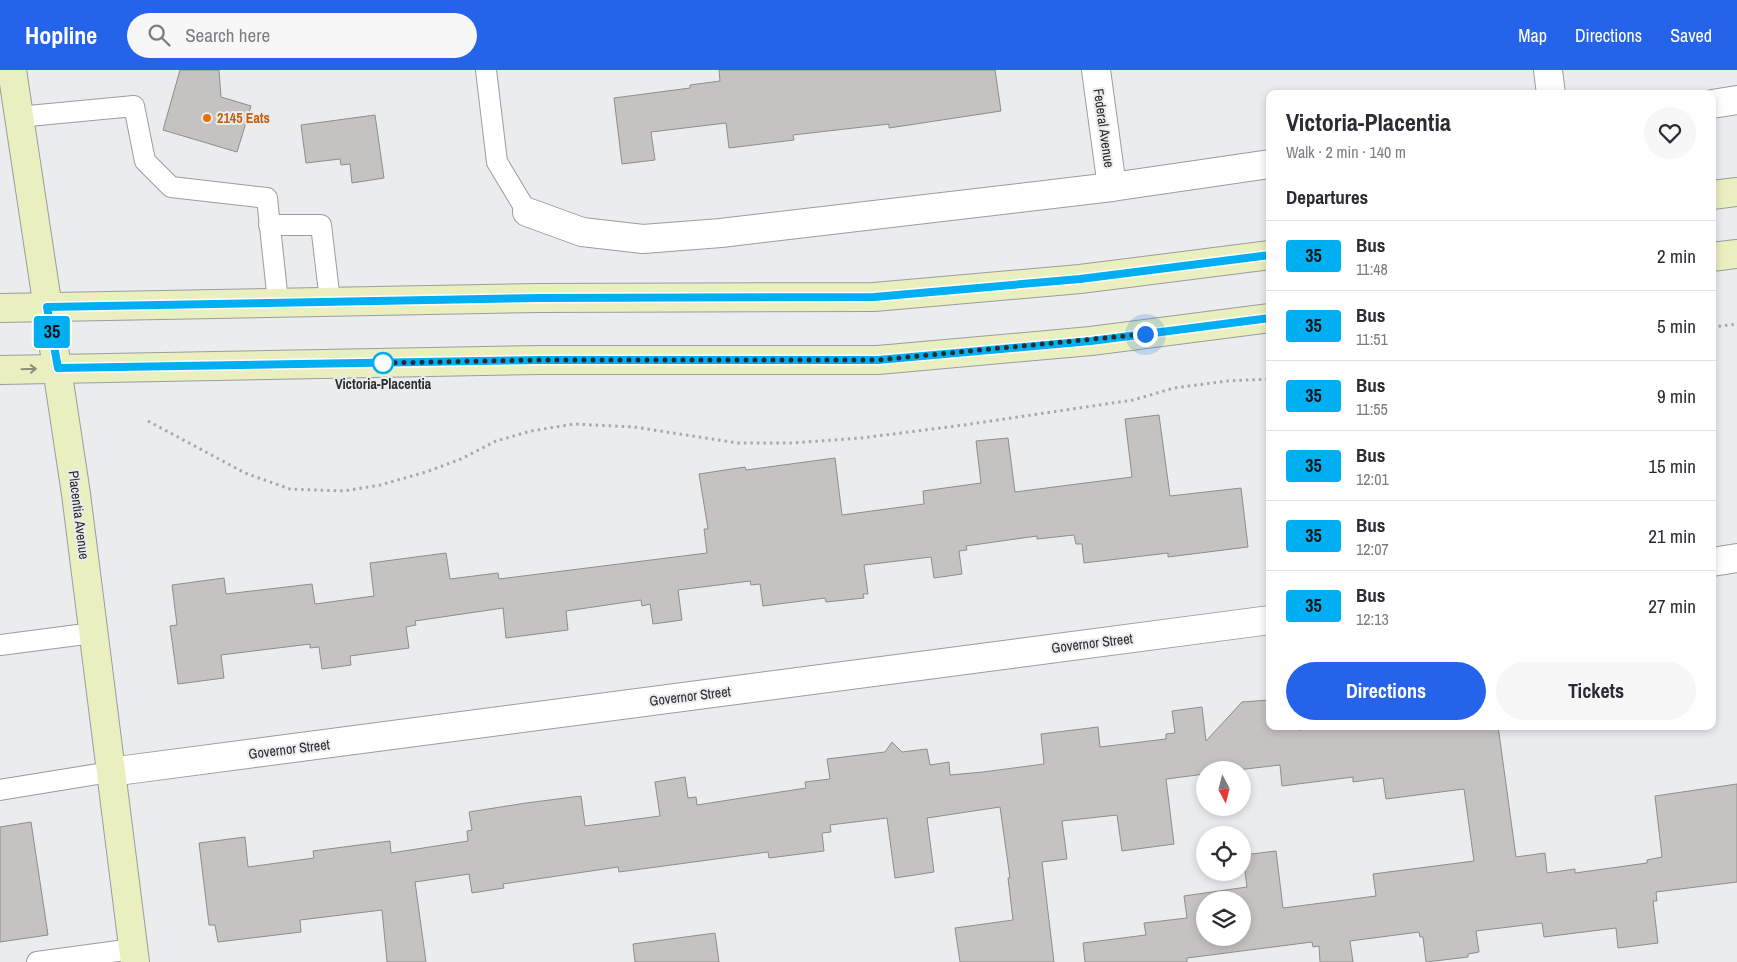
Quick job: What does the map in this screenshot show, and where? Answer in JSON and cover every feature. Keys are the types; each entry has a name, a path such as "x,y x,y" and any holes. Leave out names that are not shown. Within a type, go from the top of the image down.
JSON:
{"main road":[{"name":"Placentia Avenue","path":"12,70 47,307 58,368 134,956"},
{"path":"1716,195 1737,192"},
{"path":"1716,257 1737,254"},
{"path":"0,308 539,298 874,297 1080,279 1266,256"},
{"path":"0,370 540,360 878,360 1091,341 1266,319"}],"street":[{"name":"Federal Avenue","path":"1096,70 1112,186"},
{"path":"1548,70 1551,90"},
{"path":"1716,103 1737,100"},
{"path":"527,212 582,232 643,239 721,233 1112,186 1266,165"},
{"path":"1716,561 1737,558"},
{"name":"Governor Street","path":"110,772 1266,621"}],"lane":[{"path":"486,70 497,162 527,212"},
{"path":"18,117 134,106 145,161 171,187 267,198 278,302"},
{"path":"269,225 321,224 330,301"},
{"path":"0,645 93,633"},
{"path":"0,790 110,772"},
{"path":"37,962 134,956"}],"path":[{"path":"1716,327 1737,324"},
{"path":"148,421 245,473 290,489 344,491 380,485 426,472 461,459 496,441 531,431 574,424 634,427 738,442 792,443 861,438 1133,400 1174,388 1210,383 1266,379"}],"building":[{"name":"2145 Eats","path":"180,70 219,70 221,97 251,106 237,152 163,130"},
{"path":"719,70 995,70 1001,111 889,128 889,124 793,135 794,140 729,148 726,123 651,132 655,160 622,164 614,98 690,88 690,85 720,81"},
{"path":"375,115 384,178 352,183 350,164 341,165 340,159 306,163 301,125"},
{"path":"1159,415 1170,496 1241,488 1248,547 1168,557 1168,553 1084,563 1082,544 1076,544 1074,535 1037,539 1037,536 966,546 967,550 959,551 962,574 934,578 931,557 864,565 868,594 863,594 864,598 826,602 825,598 763,606 760,584 751,585 750,581 678,590 682,620 653,624 650,604 642,606 641,600 566,611 568,630 506,638 503,608 415,621 416,625 406,627 409,648 350,656 351,665 322,669 319,647 310,648 310,644 221,655 224,678 178,684 170,626 177,625 172,585 224,578 226,594 312,584 315,604 374,596 370,563 446,553 450,579 498,573 499,579 707,553 704,529 708,529 699,474 745,467 746,470 835,458 842,515 924,504 923,491 981,483 976,441 1008,438 1015,492 1132,477 1125,419"},
{"path":"1266,700 1266,730 1499,730 1516,857 1545,853 1547,873 1575,869 1575,873 1647,863 1647,860 1662,857 1655,796 1737,784 1737,882 1656,892 1657,901 1653,901 1658,943 1618,948 1616,928 1544,937 1542,923 1476,931 1479,952 1468,954 1468,957 1426,962 1423,937 1420,937 1419,932 1350,941 1353,962 1320,962 1319,946 1313,947 1312,942 1187,958 1187,962 1085,962 1083,943 1146,935 1144,923 1187,918 1184,896 1196,894 1196,946 1251,946 1251,891 1219,891 1247,887 1246,881 1251,881 1251,854 1276,851 1283,908 1376,896 1373,874 1474,861 1464,789 1386,799 1383,778 1353,782 1353,777 1282,786 1280,765 1251,768 1251,761 1196,761 1196,775 1166,779 1174,844 1122,851 1117,815 1062,821 1067,859 1042,862 1054,962 960,962 955,928 1013,920 1008,878 1010,878 1000,807 927,818 934,872 895,878 887,818 830,825 831,832 822,833 824,851 769,858 768,852 619,872 618,867 503,884 504,888 472,893 469,874 415,882 426,962 387,962 382,910 300,920 301,932 218,942 215,925 209,925 199,843 245,837 248,867 314,858 313,851 390,841 391,853 468,841 467,831 472,830 469,812 526,803 581,796 585,826 660,816 655,782 685,777 688,798 696,797 697,805 806,788 805,782 830,779 827,759 885,752 892,742 902,752 927,749 930,765 949,762 950,775 1044,764 1041,734 1098,727 1100,747 1166,739 1166,734 1175,733 1172,711 1202,707 1206,741 1242,702"},
{"path":"31,822 48,935 0,942 0,827"},
{"path":"715,933 719,962 635,962 633,944"}],"bus line":[{"name":"35","path":"1266,256 1080,279 874,297 539,298 47,307 58,368 540,360 878,360 1091,341 1266,319"}],"place":[{"name":"2145 Eats","path":"207,118"},
{"name":"Victoria-Placentia","path":"383,363"}],"route":[{"path":"383,363 380,363 540,360 878,360 1091,341 1145,334"}]}
